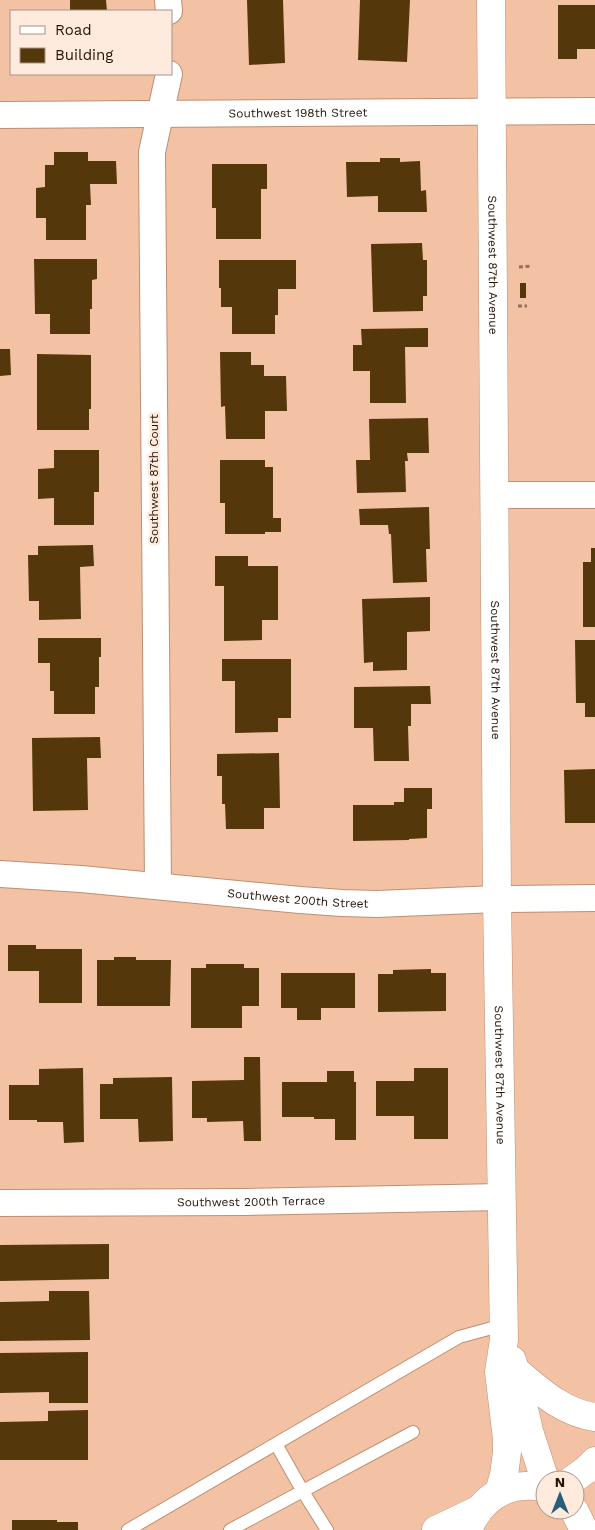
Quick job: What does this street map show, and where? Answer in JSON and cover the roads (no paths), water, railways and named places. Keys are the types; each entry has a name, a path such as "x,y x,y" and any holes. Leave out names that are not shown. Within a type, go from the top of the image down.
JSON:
{"street":[{"name":"Southwest 87th Avenue","path":"482,1510 504,1475 508,1438 499,1372 504,1332 497,899 491,0"},
{"name":"Southwest 87th Court","path":"158,886 152,152 169,75"},
{"name":"Southwest 198th Street","path":"0,115 595,111"},
{"path":"495,495 595,495"},
{"name":"Southwest 200th Street","path":"0,874 342,903 377,904 497,899 595,898"},
{"name":"Southwest 200th Terrace","path":"0,1203 245,1202 502,1197"},
{"name":"Southwest 87th Avenue","path":"504,1332 529,1431 542,1470"},
{"path":"515,1370 555,1402 574,1412 595,1417"},
{"path":"585,1471 595,1461"},
{"path":"436,1530 482,1510 520,1485 535,1486"}],"lane":[{"path":"128,1530 459,1337 504,1332"},
{"path":"230,1530 413,1432"},
{"path":"276,1444 327,1530"}]}
